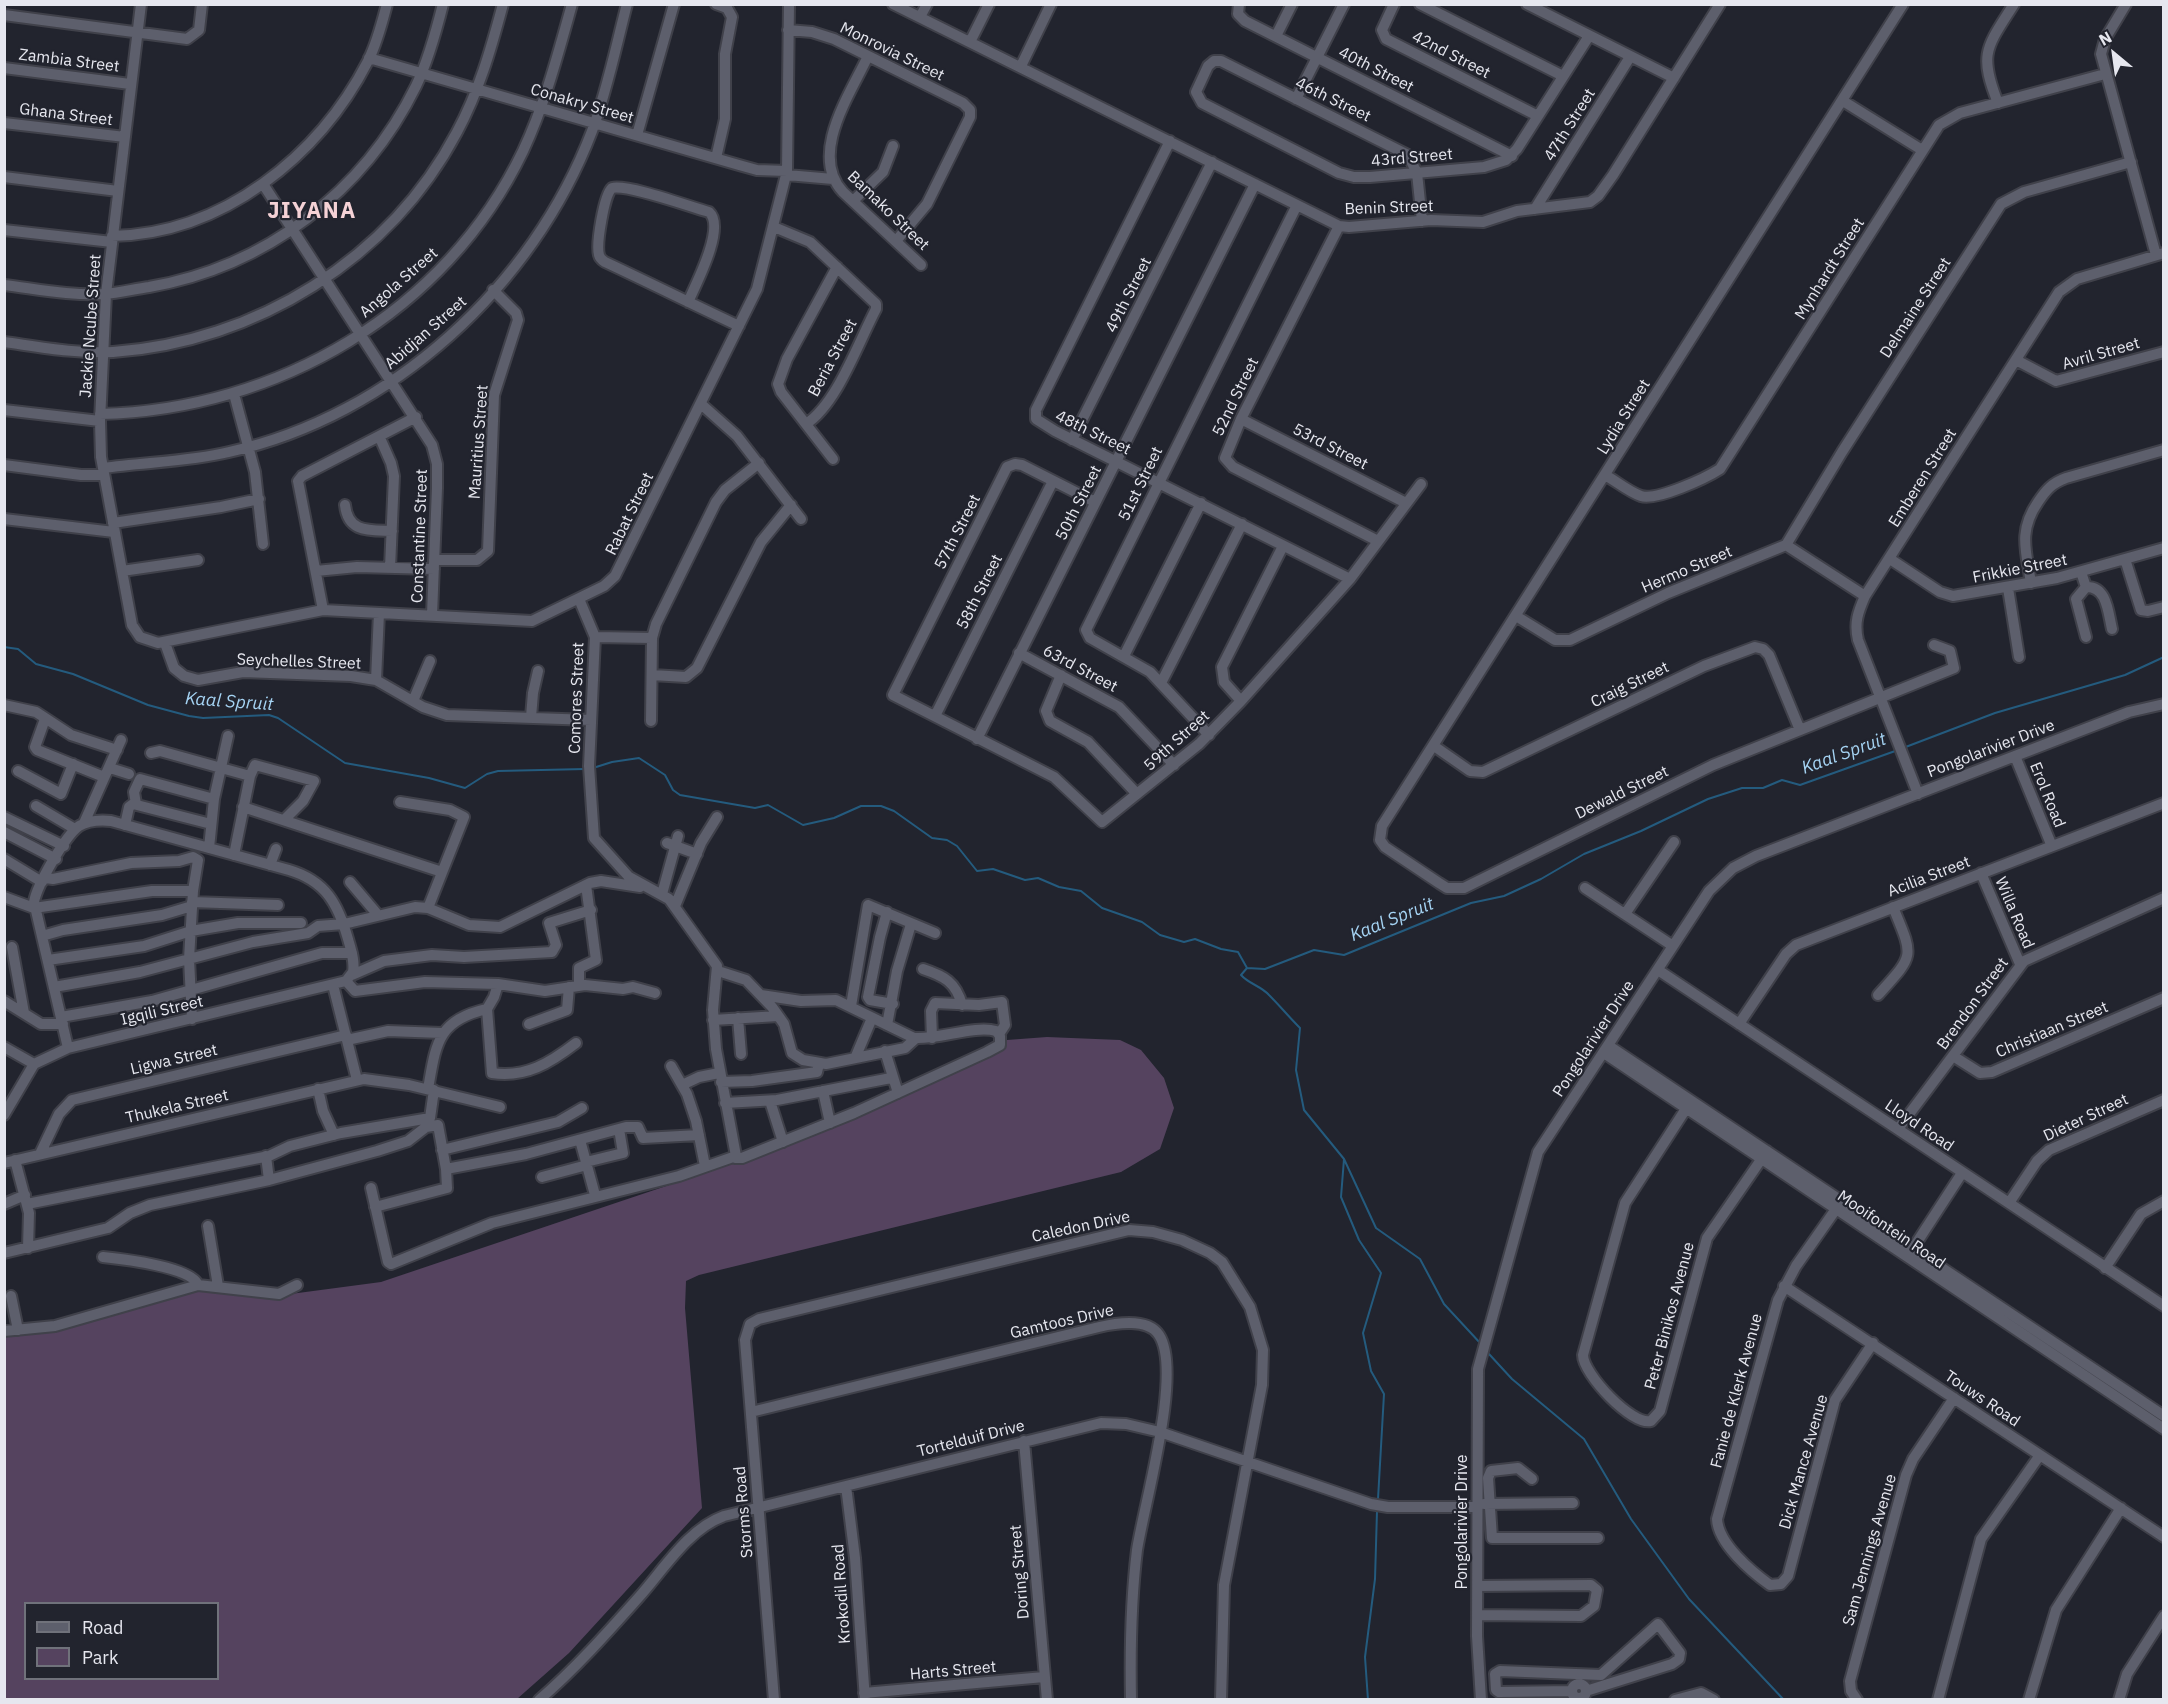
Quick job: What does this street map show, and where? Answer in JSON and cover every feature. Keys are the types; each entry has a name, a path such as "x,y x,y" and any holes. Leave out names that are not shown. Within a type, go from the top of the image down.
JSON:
{"street":[{"name":"Jackie Ncube Street","path":"141,4 106,294 100,417 104,471 132,625 137,634 147,642"},
{"path":"4,15 187,39 192,38 199,30 202,4"},
{"path":"4,230 112,239 146,233 195,219 263,184 294,159 321,132 344,101 369,58 387,4"},
{"path":"4,285 106,294 168,283 215,270 250,254 292,230 338,194 368,161 401,114 421,74 443,4"},
{"path":"4,342 102,352 161,345 224,328 281,305 325,279 366,248 418,191 448,148 477,90 503,4"},
{"name":"Angola Street","path":"4,410 100,417 176,407 234,394 297,371 363,334 417,292 462,246 501,192 522,153 541,108 572,4"},
{"name":"Abidjan Street","path":"4,465 81,475 219,454 247,447 310,425 392,383 449,337 494,290 525,251 556,204 595,123 627,4"},
{"path":"637,135 674,4"},
{"path":"716,4 727,8 732,17 725,54 725,119 716,158"},
{"name":"Rabat Street","path":"147,642 165,643 323,610 531,621 604,586 615,576 759,284 787,173 789,4"},
{"name":"Benin Street","path":"893,4 1339,226 1357,227 1422,221 1483,222 1514,212 1582,204 1598,196 1720,4"},
{"path":"920,17 927,4"},
{"path":"970,42 989,4"},
{"path":"1021,66 1051,4"},
{"name":"40th Street","path":"1239,4 1238,14 1243,20 1512,156"},
{"path":"1276,36 1292,4"},
{"path":"1296,99 1344,4"},
{"name":"42nd Street","path":"1394,4 1382,30 1386,39 1538,116"},
{"path":"1420,4 1563,76"},
{"path":"1527,4 1674,78"},
{"name":"Lydia Street","path":"1385,847 1379,836 1382,826 1903,4"},
{"path":"1998,103 1986,66 1987,53 1992,38 2014,4"},
{"path":"2126,4 2102,46 2105,74 2160,254"},
{"name":"Monrovia Street","path":"788,30 818,34 868,56 963,104 970,110 970,117 927,204 896,241"},
{"path":"1512,156 1589,36"},
{"name":"Bamako Street","path":"833,179 833,127 868,56"},
{"name":"47th Street","path":"1535,209 1630,57"},
{"name":"Conakry Street","path":"369,58 757,170 787,173"},
{"name":"46th Street","path":"1196,89 1208,66 1218,60 1405,153 1412,159 1417,173"},
{"name":"Zambia Street","path":"4,68 130,84"},
{"name":"Mynhardt Street","path":"1605,475 1647,497 1701,479 1720,469 1922,150 1945,120 1960,113 2105,74"},
{"name":"43rd Street","path":"1196,89 1196,95 1202,103 1339,173 1362,178 1494,165 1512,156"},
{"path":"1843,101 1922,150"},
{"name":"Ghana Street","path":"4,123 125,137"},
{"name":"48th Street","path":"1170,141 1035,413 1038,423 1350,579"},
{"path":"853,201 883,172 893,146"},
{"name":"49th Street","path":"1072,440 1212,162"},
{"name":"Delmaine Street","path":"1786,545 1842,452 2001,204 2024,192 2131,162"},
{"name":"Bamako Street","path":"787,173 833,179 921,265"},
{"path":"1417,173 1422,221"},
{"path":"4,177 118,191"},
{"name":"Constantine Street","path":"263,184 363,334 432,445 437,464 432,615"},
{"name":"50th Street","path":"977,739 1255,184"},
{"path":"688,302 706,261 715,228 714,217 709,212 621,187 612,188 607,193 604,210 600,257 688,302 739,326"},
{"name":"51st Street","path":"1209,735 1145,668 1090,638 1086,630 1297,205"},
{"name":"52nd Street","path":"1339,226 1226,453 1229,465 1378,541"},
{"path":"774,227 806,238 837,267 779,378 781,392 833,459"},
{"name":"Emberen Street","path":"1918,794 1856,633 1857,613 1865,596 2054,298 2067,284 2160,254"},
{"name":"Beria Street","path":"806,424 819,414 831,397 876,309 874,300 837,267"},
{"name":"Mauritius Street","path":"434,564 477,560 488,551 493,402 498,378 518,320 516,313 494,290"},
{"name":"Avril Street","path":"2016,360 2056,381 2163,352"},
{"path":"234,394 255,472 264,544"},
{"path":"701,404 727,425 801,519"},
{"path":"323,610 298,492 298,481 306,474 380,438 416,417"},
{"name":"53rd Street","path":"1241,419 1406,503"},
{"path":"380,438 393,469 390,568"},
{"path":"2031,583 2024,529 2031,513 2052,484 2163,450"},
{"path":"651,721 652,638 656,624 716,502 725,490 759,463"},
{"name":"57th Street","path":"894,698 893,693 1007,467 1015,464 1022,465 1095,502"},
{"name":"58th Street","path":"935,716 1053,481"},
{"name":"59th Street","path":"894,698 935,716 1054,777 1099,822 1104,822 1209,735 1241,701 1350,579 1420,484"},
{"path":"4,519 114,527 259,499"},
{"path":"1124,656 1201,503"},
{"path":"345,505 350,522 356,528 392,531"},
{"path":"652,675 681,677 690,675 697,668 761,542 791,505"},
{"path":"1161,683 1242,524"},
{"path":"1786,545 1865,596"},
{"name":"Hermo Street","path":"1516,616 1555,640 1570,640 1668,593 1786,545"},
{"path":"1241,701 1224,682 1222,667 1283,546"},
{"name":"Frikkie Street","path":"1890,559 1949,596 2008,588 2081,572 2163,548"},
{"path":"2125,559 2141,610 2148,612 2163,607"},
{"path":"122,571 198,560"},
{"path":"316,571 346,567 390,568 434,564"},
{"path":"2081,572 2086,587"},
{"path":"2086,587 2095,587 2102,592 2112,628"},
{"path":"2086,587 2076,599 2086,637"},
{"path":"2008,588 2019,657"},
{"name":"Comores Street","path":"579,599 596,637 589,766 594,838 620,868 644,887"},
{"path":"376,680 379,613"},
{"path":"596,637 652,638"},
{"name":"Seychelles Street","path":"165,643 174,668 184,676 198,680 253,672 351,676 376,680 430,711 447,715 591,720"},
{"name":"Dewald Street","path":"1385,847 1448,888 1464,888 1713,765 1954,668 1950,651 1934,645"},
{"name":"Craig Street","path":"1434,746 1470,771 1483,772 1713,662 1755,647 1764,649 1769,655 1800,730"},
{"name":"63rd Street","path":"1019,653 1119,707 1174,765"},
{"path":"413,701 430,661"},
{"path":"531,717 532,693 538,671"},
{"path":"1061,675 1046,711 1050,721 1088,742 1137,794"},
{"name":"Pongolarivier Drive","path":"1481,1700 1478,1615 1482,1505 1479,1361 1523,1200 1538,1152 1714,885 1733,868 2129,712 2163,704"},
{"path":"4,705 36,712 71,735 119,745 80,826 64,846 36,894 34,908 69,1048"},
{"path":"45,719 35,747 37,750 73,764 107,772 129,774"},
{"path":"209,848 214,799 228,736"},
{"path":"151,753 160,751 221,770 250,776"},
{"name":"Erol Road","path":"2015,756 2051,844"},
{"path":"18,771 61,794 73,764"},
{"path":"234,855 250,776 254,767 258,765 313,780 308,794 284,820"},
{"path":"136,804 134,792 140,779 214,799"},
{"path":"400,802 464,815 454,847 428,908"},
{"name":"Acilia Street","path":"1739,1024 1791,949 2051,844 2163,803"},
{"path":"125,825 129,807 136,804 211,824"},
{"path":"36,806 80,826 104,820 125,825 299,873 320,885 335,902 344,924 352,953 349,978 355,991 415,982 498,984 537,991 574,986 623,989 633,987 655,993"},
{"path":"243,807 442,872"},
{"path":"4,817 64,846"},
{"path":"675,906 697,854 717,817"},
{"path":"4,832 56,859"},
{"path":"662,894 673,842 697,854"},
{"path":"1625,914 1674,842"},
{"path":"270,865 276,849"},
{"path":"4,860 44,880 139,862 179,861 193,856 198,864 192,900 189,959 192,1019"},
{"name":"Willa Road","path":"1981,873 2020,964"},
{"path":"54,987 141,972 253,942 308,933 318,926 344,924 415,907 428,908 469,925 500,927 586,885 601,881 644,887 662,894 675,906 718,971 746,980 761,995 784,1024 792,1053 803,1060 819,1064 907,1047 914,1038"},
{"path":"350,882 378,915"},
{"path":"529,1024 567,1010 579,968 597,960 586,885"},
{"path":"1585,888 1673,946"},
{"path":"4,897 34,908 152,891 192,900 278,905"},
{"name":"Brendon Street","path":"1898,1130 2020,964 2030,957 2163,898"},
{"path":"42,936 63,930 162,915 192,900"},
{"path":"851,1006 868,905 935,933"},
{"path":"1878,995 1902,966 1909,953 1908,944 1893,907"},
{"name":"Igqili Street","path":"34,1064 69,1048 333,985 384,962 432,956 464,957 552,952 556,945 549,924 591,909"},
{"path":"887,912 868,997 870,1000 893,1004"},
{"path":"48,960 144,946 191,932 251,922 301,923"},
{"path":"887,1025 893,1004 897,971 911,924"},
{"path":"12,947 24,1013"},
{"path":"4,1001 41,1024 141,1003 322,953 352,953"},
{"path":"923,969 948,980 958,991 962,1005"},
{"name":"Lloyd Road","path":"1658,970 2163,1306"},
{"path":"718,971 713,1020 720,1078 736,1153 735,1158"},
{"path":"498,984 487,1009 492,1072 533,1070 547,1064 576,1043"},
{"path":"333,985 357,1080"},
{"path":"761,995 801,1001 827,999 851,1006 914,1038 932,1038 981,1029 994,1030 999,1034"},
{"name":"Christiaan Street","path":"1953,1056 1980,1073 1992,1072 2163,998"},
{"path":"371,1188 388,1262 391,1264 484,1225 742,1158 830,1123 999,1046 999,1034 1005,1025 1002,1002 962,1005 933,1004 932,1038"},
{"path":"4,1204 266,1156 290,1146 334,1135 430,1119 435,1051 442,1033 459,1018 487,1009"},
{"path":"713,1020 778,1016"},
{"path":"738,1018 741,1054"},
{"path":"856,1056 872,1018"},
{"name":"Ligwa Street","path":"40,1154 59,1114 72,1100 346,1038 393,1030 442,1033"},
{"path":"4,1047 34,1064 4,1115"},
{"name":"Mooifontein Road","path":"1607,1049 2163,1429"},
{"path":"885,1051 891,1078 898,1093"},
{"path":"682,1085 699,1077 760,1080 817,1072 819,1064"},
{"path":"671,1066 682,1085 699,1135 705,1166"},
{"path":"725,1103 770,1101 891,1078"},
{"name":"Thukela Street","path":"10,1162 357,1080 377,1079 431,1089 500,1107"},
{"path":"318,1089 323,1111 334,1135"},
{"path":"823,1091 830,1123"},
{"name":"Dieter Street","path":"2009,1203 2037,1161 2049,1150 2163,1100"},
{"path":"770,1101 783,1142"},
{"name":"Peter Binikos Avenue","path":"1688,1106 1625,1203 1583,1354 1587,1370 1613,1399 1640,1421 1647,1422 1657,1416 1707,1238 1764,1155"},
{"path":"442,1150 558,1122 582,1108"},
{"path":"446,1169 526,1154 580,1140 624,1124 638,1127 643,1138 699,1135"},
{"path":"542,1177 623,1153 624,1124"},
{"path":"4,1253 108,1228 130,1213 150,1204 269,1179 398,1145 429,1126 438,1125 447,1188 375,1207"},
{"path":"580,1140 595,1195"},
{"path":"266,1156 269,1179"},
{"path":"10,1162 26,1199 30,1223 28,1248"},
{"path":"1909,1254 1962,1173"},
{"path":"2105,1268 2141,1214 2163,1201"},
{"name":"Fanie de Klerk Avenue","path":"1770,1585 1742,1562 1721,1533 1717,1519 1784,1286 1838,1206"},
{"path":"208,1226 218,1286"},
{"name":"Caledon Drive","path":"750,1324 759,1319 1114,1233 1142,1230 1167,1236 1197,1246 1222,1262 1256,1323 1263,1350 1264,1371 1224,1585 1221,1700"},
{"name":"Mooifontein Road","path":"1909,1254 2163,1416"},
{"path":"103,1257 131,1260 179,1272 194,1278 198,1285"},
{"path":"4,1331 70,1322 198,1285 279,1294 297,1285"},
{"name":"Touws Road","path":"1784,1286 2163,1537"},
{"path":"11,1296 18,1330"},
{"name":"Gamtoos Drive","path":"751,1412 1122,1323 1152,1328 1163,1343 1167,1383 1137,1550 1131,1700"},
{"name":"Storms Road","path":"750,1324 745,1340 774,1700"},
{"name":"Dick Mance Avenue","path":"1770,1585 1781,1584 1788,1576 1835,1400 1873,1343"},
{"name":"Sam Jennings Avenue","path":"1857,1700 1850,1686 1909,1468 1954,1398"},
{"name":"Tortelduif Drive","path":"539,1700 587,1655 698,1531 717,1519 1024,1441 1109,1422 1160,1432 1380,1506 1573,1503"},
{"name":"Doring Street","path":"1024,1441 1047,1700"},
{"path":"1938,1700 1981,1539 2040,1455"},
{"path":"1532,1479 1518,1468 1493,1469 1488,1478 1482,1505 1492,1538 1598,1538"},
{"name":"Krokodil Road","path":"846,1486 855,1558 864,1696"},
{"path":"1544,1491 1544,1503"},
{"path":"2029,1700 2056,1610 2121,1508"},
{"path":"1478,1586 1591,1585 1597,1590 1594,1606 1579,1617 1478,1615"},
{"path":"2119,1700 2127,1674 2163,1616"},
{"path":"1579,1692 1500,1671 1495,1674 1496,1690 1499,1692 1579,1692 1672,1664 1679,1659 1680,1653 1658,1624 1603,1674 1579,1692"},
{"name":"Harts Street","path":"864,1696 1044,1677"},
{"path":"956,1686 957,1700"},
{"path":"1675,1700 1693,1694 1712,1698"}],"green space":[{"path":"1047,1037 1120,1040 1141,1050 1164,1078 1174,1108 1160,1149 1121,1172 699,1275 686,1281 685,1308 702,1508 569,1653 517,1699 5,1700 5,1335 216,1282 283,1295 381,1282 681,1181 806,1131 1007,1040"}],"waterway":[{"name":"Kaal Spruit","path":"4,647 18,649 36,664 73,674 148,705 189,716 203,718 269,715 278,718 345,763 429,778 465,788 487,774 498,771 585,769"},
{"name":"Kaal Spruit","path":"1903,748 1995,713 2125,675 2164,657"},
{"name":"Kaal Spruit","path":"1247,968 1265,969 1314,950 1344,955 1471,903 1504,896 1541,879 1584,854 1641,831 1708,799 1742,788 1763,788 1782,780 1800,785 1898,750"},
{"name":"Kaal Spruit","path":"593,768 612,762 639,758 665,775 673,790 680,795 755,808 768,805 803,825 834,818 861,806 881,806 894,811 932,838 947,840 957,846 977,871 993,869 1025,880 1038,878 1059,887 1081,891 1102,908 1142,922 1160,935 1184,942 1195,939 1221,949 1238,952 1247,968"},
{"path":"1247,968 1241,975 1266,992 1300,1028 1296,1070 1304,1110 1344,1159 1341,1197 1359,1240 1381,1273 1363,1333 1371,1371 1384,1394 1378,1499"},
{"path":"1344,1159 1376,1228 1420,1259 1444,1304 1481,1344"},
{"path":"1489,1354 1512,1379 1584,1439 1631,1519 1689,1599 1784,1700"},
{"path":"1368,1700 1365,1657 1375,1579 1377,1511"}],"district":[{"name":"JIYANA","path":"312,212"}]}
